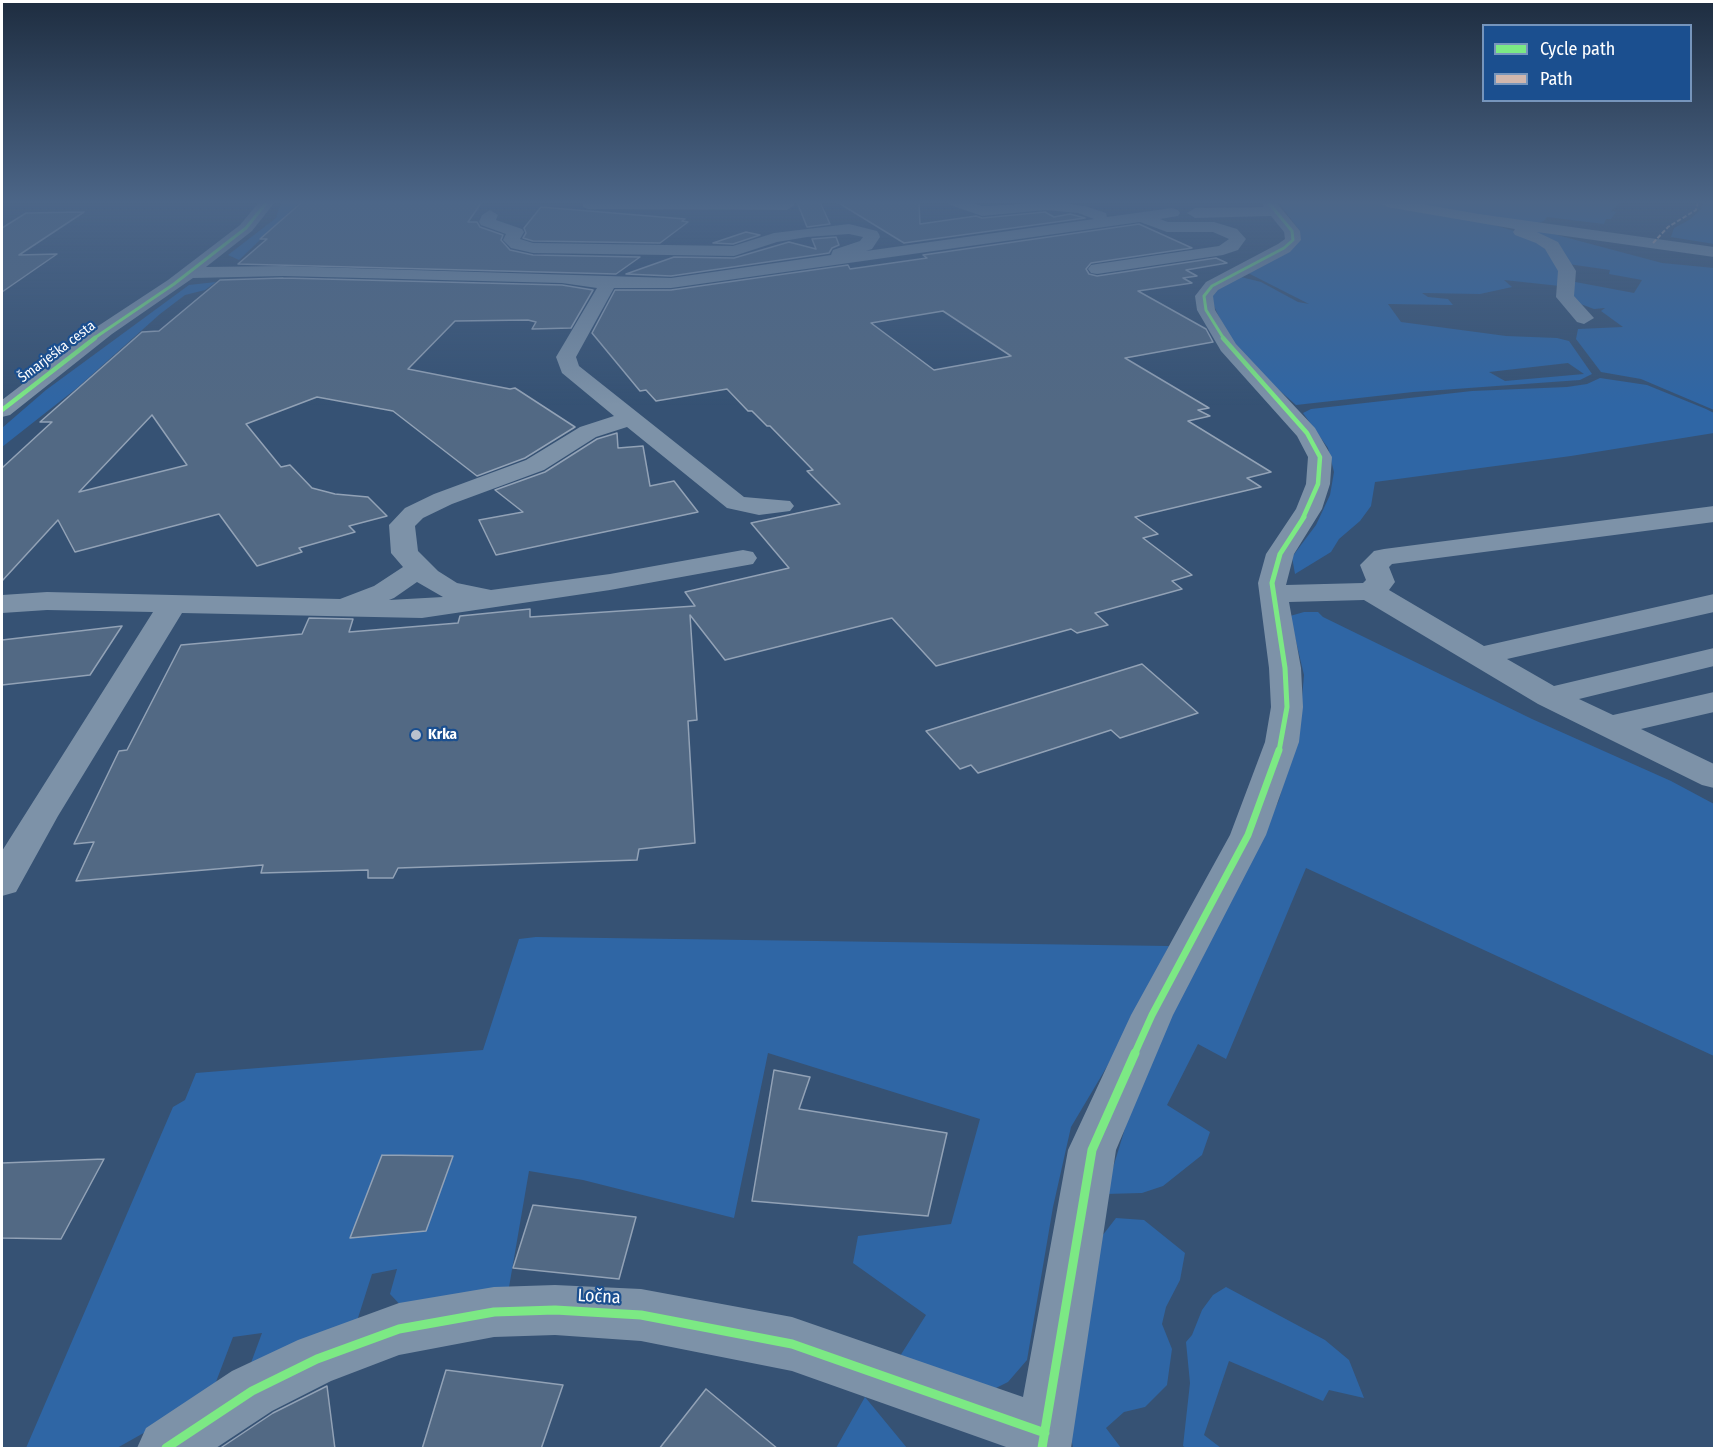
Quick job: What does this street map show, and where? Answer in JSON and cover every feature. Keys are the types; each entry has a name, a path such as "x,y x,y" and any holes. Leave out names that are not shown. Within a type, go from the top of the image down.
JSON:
{"street":[{"name":"Šmarješka cesta","path":"2,410 105,330 191,270"},
{"path":"187,273 283,271 562,278 603,283 671,284 777,270"},
{"path":"1044,1441 1092,1150 1152,1015 1248,835 1282,742 1287,707 1285,668 1272,584 1280,554 1309,509 1318,484 1320,457 1307,433 1228,347 1206,310 1204,297 1212,286 1243,270"},
{"path":"1566,270 1564,297 1584,318"},
{"path":"603,283 606,287 566,357 569,369 736,502 759,507 781,506"},
{"path":"495,599 448,590 419,568 405,553 402,525 414,513 443,499 535,465 588,432 631,418"},
{"path":"1370,591 1381,582 1374,565 1384,557 1714,514"},
{"path":"2,604 47,601 422,609 743,558"},
{"path":"331,607 384,591 419,568"},
{"path":"1274,594 1370,591 1550,697 1711,773"},
{"path":"2,884 40,816 173,603"},
{"path":"1480,656 1714,603"},
{"path":"1550,697 1714,657"},
{"path":"1609,726 1714,702"},
{"name":"Ločna","path":"166,1449 252,1391 317,1359 399,1329 494,1312 555,1310 641,1315 792,1344 1044,1441"}],"shaded area":[{"path":"1252,270 1559,270 1560,286 1504,280 1512,287 1480,294 1422,293 1428,297 1448,299 1453,305 1388,304 1401,322 1506,336 1557,338 1569,341 1592,374 1580,380 1413,392 1296,405 1251,365 1225,330 1210,297 1212,292 1241,277 1261,282 1298,302 1309,304 1248,273","holes":["1568,363 1584,374 1505,381 1489,372"]},
{"path":"1608,270 1714,270 1714,410 1641,379 1601,372 1576,339 1578,329 1623,327 1601,311 1605,308 1594,309 1578,303 1573,298 1570,281 1634,293 1642,280 1609,274 1610,270"},
{"path":"216,282 205,290 185,295 160,314 77,388 2,447 2,428 46,390 189,285"},
{"path":"1600,378 1647,385 1706,409 1714,413 1714,433 1571,456 1375,482 1371,506 1360,521 1339,539 1331,552 1295,574 1292,557 1316,525 1330,495 1334,472 1328,448 1303,413 1311,409 1472,391 1567,387 1587,384"},
{"path":"1304,612 1318,612 1323,617 1532,719 1671,781 1714,804 1714,1056 1306,868 1226,1059 1198,1044 1167,1105 1210,1132 1202,1155 1163,1186 1142,1193 1105,1194 1137,1089 1182,981 1259,843 1279,800 1300,721 1304,675 1290,616"},
{"path":"536,937 1169,946 1115,1053 1071,1127 1053,1207 1027,1360 1008,1382 990,1391 895,1364 926,1315 853,1263 858,1236 951,1224 980,1119 768,1053 734,1218 583,1180 529,1171 508,1293 406,1311 390,1294 397,1269 372,1274 357,1321 248,1371 262,1333 233,1337 211,1395 117,1448 26,1448 173,1107 185,1100 196,1073 483,1050 519,939"},
{"path":"1116,1218 1144,1220 1185,1253 1180,1280 1166,1307 1162,1324 1172,1349 1167,1385 1145,1407 1124,1412 1106,1428 1121,1448 1073,1448 1066,1409 1092,1249"},
{"path":"1226,1287 1325,1340 1349,1360 1364,1398 1329,1390 1323,1401 1229,1361 1204,1435 1221,1448 1186,1448 1183,1446 1190,1383 1186,1342 1192,1335 1202,1310 1213,1295"},
{"path":"865,1397 907,1448 836,1448"}],"building":[{"path":"2,270 34,270 2,292"},
{"path":"452,270 622,270 616,274"},
{"path":"638,270 715,270 671,276 626,274"},
{"path":"815,270 1086,270 1089,274 1097,276 1139,270 1188,270 1186,270 1197,276 1183,278 1192,283 1138,291 1206,329 1213,342 1125,358 1209,408 1198,410 1210,416 1188,421 1271,472 1247,478 1261,487 1135,517 1158,534 1143,538 1192,575 1172,581 1182,589 1095,613 1108,625 1077,633 1071,629 936,666 892,618 725,660 690,615 697,720 688,721 695,843 639,849 637,860 398,868 393,878 368,878 368,870 261,873 263,865 76,881 94,842 74,844 119,751 127,750 181,645 302,634 309,618 353,619 349,632 458,623 460,616 530,609 530,617 695,606 685,592 789,568 751,523 840,504 807,471 813,470 770,426 767,426 752,411 748,411 727,389 656,401 646,390 640,391 592,333 615,290 671,290","holes":["943,311 1011,356 934,370 871,323"]},
{"path":"283,278 562,285 593,290 571,328 532,329 536,322 528,320 455,321 408,369 510,389 515,388 575,427 525,458 477,476 393,411 317,397 246,424 281,467 290,465 312,488 335,494 368,497 387,516 349,526 355,532 299,548 302,552 257,566 219,514 75,552 58,520 2,581 2,468 52,422 40,422 142,332 159,331 220,280","holes":["152,415 187,465 79,492"]},
{"path":"617,433 618,448 643,446 650,486 674,481 698,512 496,555 479,520 523,512 495,490 545,472 597,439"},
{"path":"122,626 90,675 2,685 2,640"},
{"path":"1142,664 1198,713 1120,738 1111,730 978,773 971,765 960,769 926,731"},
{"path":"774,1070 810,1077 799,1109 947,1133 928,1216 752,1201"},
{"path":"382,1155 453,1156 426,1231 350,1238"},
{"path":"104,1159 61,1239 2,1238 2,1163"},
{"path":"533,1205 636,1217 619,1279 513,1268"},
{"path":"446,1370 563,1385 541,1449 422,1449"},
{"path":"327,1386 335,1449 219,1449 273,1413"},
{"path":"706,1389 778,1449 659,1449"}],"cycle path":[{"path":"2,410 105,330 192,270"},
{"path":"1042,1448 1092,1150 1152,1015 1248,835 1282,742 1287,707 1285,668 1272,583 1280,554 1309,509 1318,484 1320,457 1307,433 1228,347 1206,310 1204,296 1212,286 1243,270"},
{"path":"166,1448 252,1391 317,1359 399,1329 494,1312 555,1310 641,1315 792,1344 1045,1433"}],"place":[{"name":"Krka","path":"416,735"}]}
